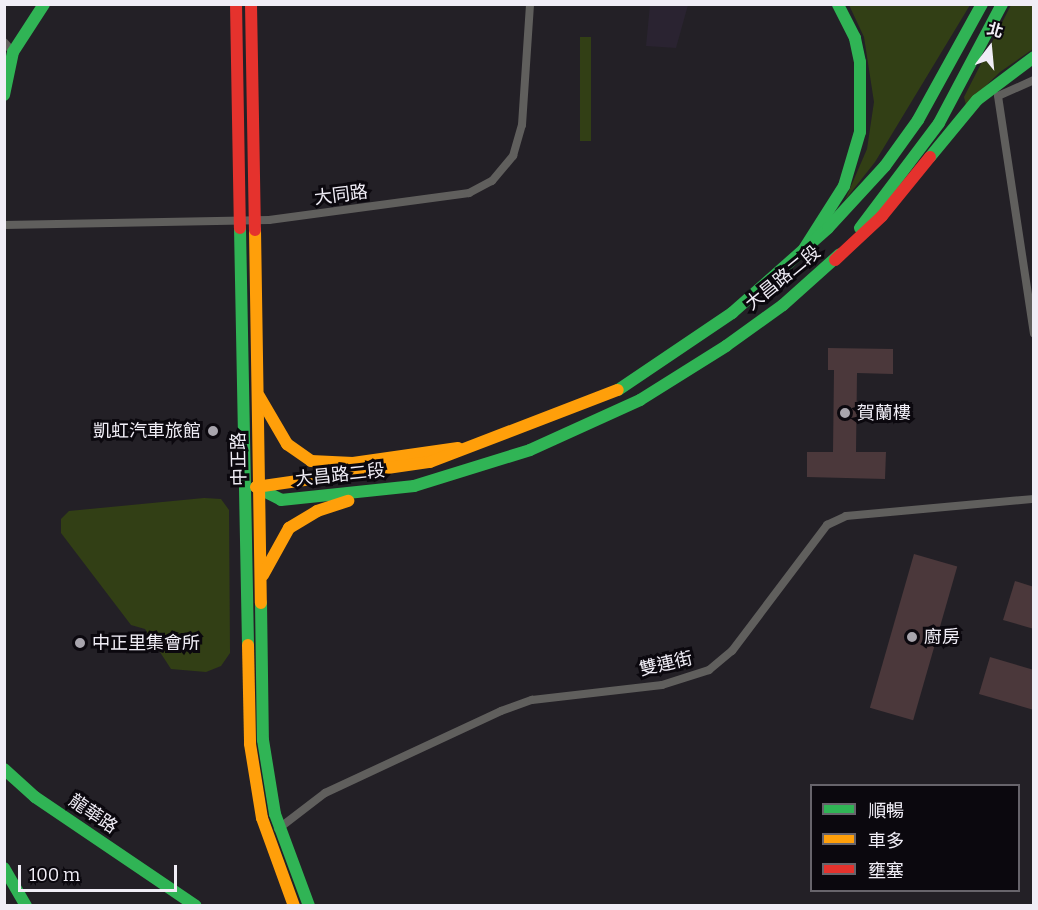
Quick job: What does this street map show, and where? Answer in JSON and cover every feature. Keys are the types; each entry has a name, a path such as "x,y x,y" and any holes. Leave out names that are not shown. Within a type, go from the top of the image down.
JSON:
{"main road":[{"path":"4,95 13,52 44,4"},
{"name":"中正路","path":"236,4 250,744 266,831 294,906"},
{"name":"中正路","path":"250,4 256,487 264,749 279,829 309,906"},
{"path":"804,249 844,186 860,132 860,62 855,38 838,4"},
{"name":"大昌路二段","path":"256,487 430,462 492,443 606,397 662,364 732,313 804,249 885,166 934,94 982,4"},
{"name":"大昌路二段","path":"256,487 281,500 414,486 530,450 640,400 735,339 835,260 939,123 1002,4"},
{"path":"835,260 882,216 977,100 1034,57"},
{"path":"255,369 260,404 272,426 286,444 311,461 353,463 492,443"},
{"path":"260,594 270,555 281,536 300,519 338,503 414,486"},
{"name":"龍華路","path":"4,769 35,797 196,906"},
{"path":"4,868 26,906"}],"street":[{"name":"大同路","path":"4,225 241,221 468,193 492,181 513,156 522,125 530,4"},
{"path":"4,42 13,52"},
{"path":"1034,80 998,96 1034,333"},
{"name":"雙連街","path":"266,831 279,829 325,793 501,711 532,700 662,685 710,670 732,651 827,525 846,516 1034,500"}],"shaded area":[{"path":"650,5 688,5 676,48 646,46"}],"green space":[{"path":"849,5 970,5 875,162 845,200 867,149 874,102 864,37"},
{"path":"1011,5 1033,5 1033,49 1000,72 966,105 964,97"},
{"path":"580,37 591,37 591,141 580,141"},
{"path":"204,498 221,499 229,510 230,653 221,666 206,672 171,669 145,629 131,625 61,533 61,519 69,511"}],"building":[{"name":"賀蘭樓","path":"828,348 893,349 893,374 857,373 856,452 886,452 885,479 807,477 807,452 833,452 834,370 828,370"},
{"name":"廚房","path":"914,554 957,566 913,720 870,708"},
{"path":"1015,581 1034,587 1034,629 1003,620"},
{"path":"990,657 1034,670 1034,710 979,694"}],"traffic: fast":[{"path":"4,95 13,52 44,4"},
{"path":"804,249 844,186 860,132 860,62 855,38 838,4"},
{"path":"618,390 732,313 828,228 885,166 918,120 982,4"},
{"path":"860,228 939,123 1002,4"},
{"path":"930,157 977,100 1034,57"},
{"path":"240,228 248,645"},
{"path":"256,487 281,500 414,486 530,450 640,400 726,346 783,305 840,254"},
{"path":"261,603 263,740 275,814 309,906"},
{"path":"4,769 35,797 196,906"},
{"path":"4,868 26,906"}],"traffic: slow":[{"path":"255,230 261,603"},
{"path":"256,487 430,462 618,390"},
{"path":"259,396 287,444 311,461 353,463 458,448"},
{"path":"263,575 289,528 317,511 348,501"},
{"path":"248,645 250,744 262,818 294,906"}],"traffic: jam":[{"path":"236,4 240,228"},
{"path":"251,4 255,230"},
{"path":"835,260 882,216 930,157"}],"place":[{"name":"賀蘭樓","path":"845,413"},
{"name":"凱虹汽車旅館","path":"213,431"},
{"name":"廚房","path":"912,637"},
{"name":"中正里集會所","path":"80,643"}]}
